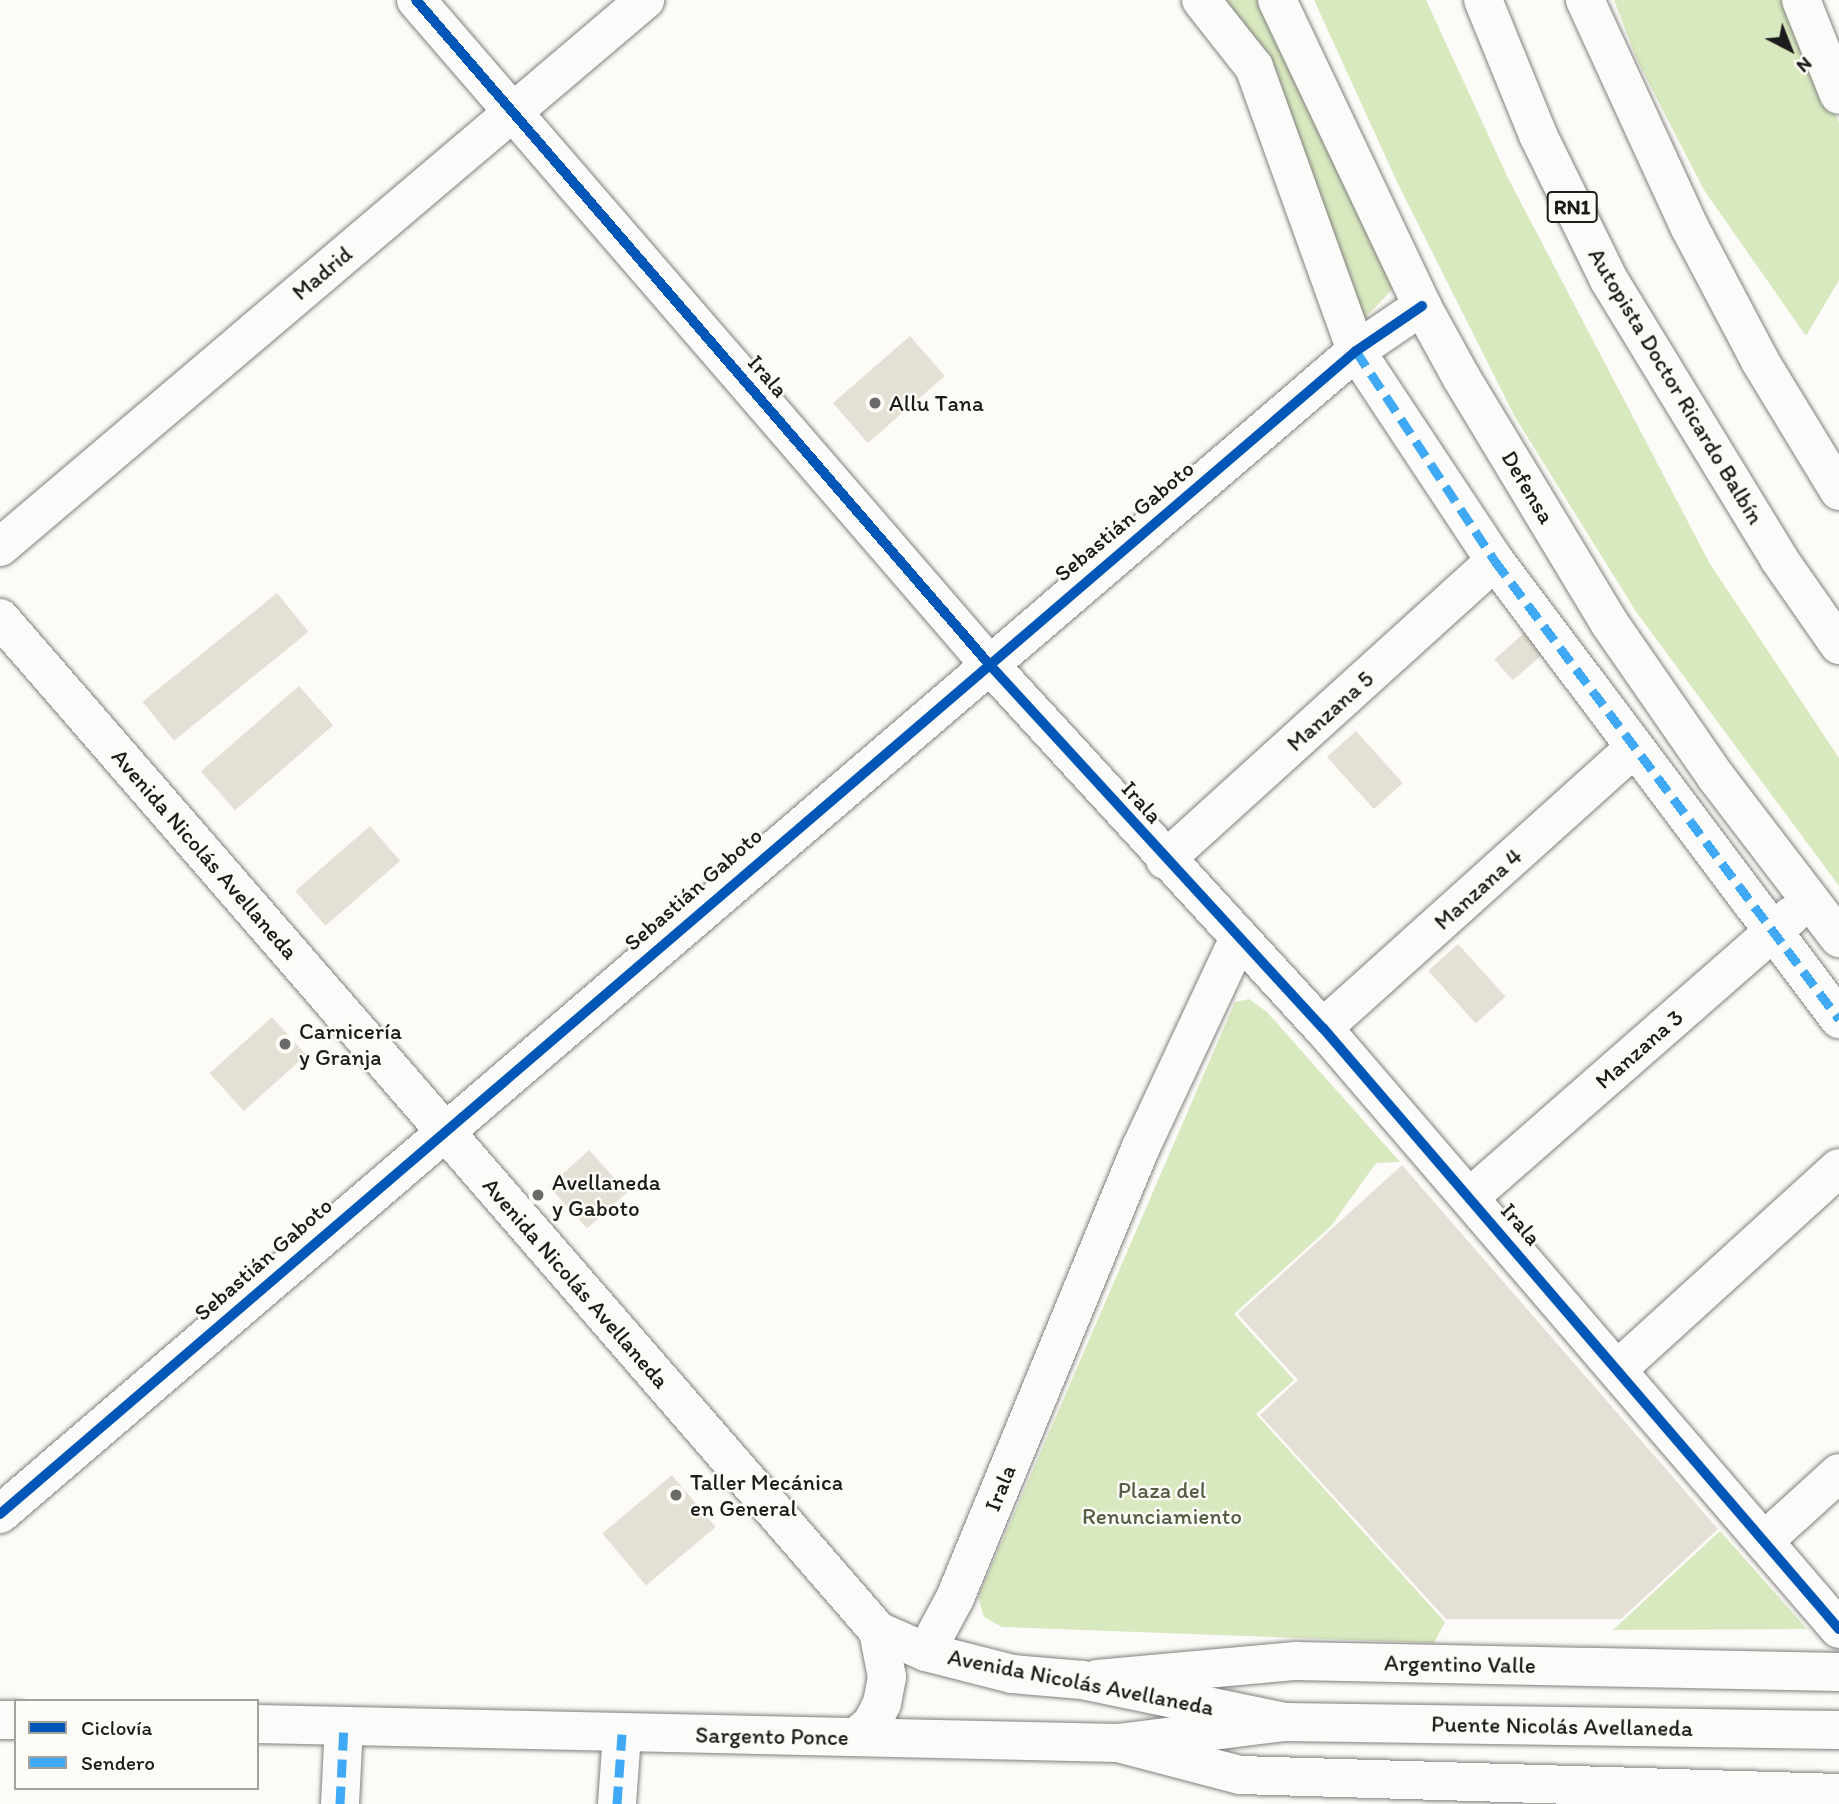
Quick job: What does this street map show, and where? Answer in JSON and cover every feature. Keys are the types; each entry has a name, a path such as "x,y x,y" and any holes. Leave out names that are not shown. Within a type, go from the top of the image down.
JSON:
{"main road":[{"name":"Irala","path":"416,0 989,664 1165,860 1323,1028 1619,1368 1839,1629"},
{"name":"Madrid","path":"0,547 645,0"},
{"path":"1200,0 1254,67 1356,351 1495,561 1771,933 1839,1019"},
{"name":"Defensa","path":"1277,0 1422,306 1610,624 1809,901 1839,938"},
{"name":"Autopista Doctor Ricardo Balbín","path":"1483,0 1569,202 1609,280 1779,559 1839,645"},
{"path":"1585,0 1654,154 1760,361 1839,491"},
{"path":"1801,0 1839,95"},
{"name":"Sebastián Gaboto","path":"0,1514 1356,351 1422,306"},
{"name":"Manzana 5","path":"1165,860 1495,561"},
{"name":"Avenida Nicolás Avellaneda","path":"0,618 878,1631 926,1652 1012,1674 1082,1680 1285,1722"},
{"name":"Manzana 4","path":"1323,1028 1633,749"},
{"name":"Manzana 3","path":"1470,1197 1809,901"},
{"name":"Irala","path":"926,1652 955,1598 1141,1147 1239,938"},
{"path":"1619,1368 1839,1168"},
{"path":"1764,1541 1839,1473"},
{"path":"856,1737 872,1723 882,1703 887,1677 878,1631"},
{"name":"Argentino Valle","path":"1082,1680 1296,1661 1839,1672"},
{"name":"Sargento Ponce","path":"259,1724 1118,1744 1285,1722"},
{"name":"Puente Nicolás Avellaneda","path":"1285,1722 1839,1730"},
{"path":"340,1804 344,1726"},
{"path":"617,1804 622,1734"},
{"path":"1118,1744 1241,1790 1839,1793"}],"green space":[{"path":"1223,0 1268,0 1397,277 1391,291 1354,329 1269,54"},
{"path":"1314,0 1426,0 1508,178 1710,564 1839,758 1839,886 1637,613 1515,417 1399,186"},
{"path":"1614,0 1781,0 1839,122 1839,280 1806,336 1704,190 1637,60"},
{"name":"Plaza del Renunciamiento","path":"1249,999 1267,1012 1400,1162 1376,1163 1331,1226 1234,1314 1294,1380 1256,1414 1445,1622 1434,1643 1002,1627 984,1617 978,1597 1235,1002"},
{"path":"1720,1531 1807,1629 1613,1630"}],"building":[{"path":"910,336 945,376 868,443 833,403"},
{"path":"277,593 308,632 174,741 143,702"},
{"path":"1529,629 1547,650 1513,680 1494,659"},
{"path":"299,686 333,725 235,811 201,771"},
{"path":"1356,731 1403,783 1374,809 1327,757"},
{"path":"370,826 400,861 325,926 295,891"},
{"path":"1458,944 1506,997 1476,1024 1428,971"},
{"path":"272,1017 306,1055 244,1111 210,1073"},
{"path":"589,1150 627,1192 587,1228 549,1186"},
{"path":"1402,1165 1718,1529 1621,1619 1446,1619 1260,1415 1298,1380 1238,1314"},
{"path":"672,1475 716,1527 646,1586 602,1533"}],"marked path":[{"path":"1356,351 1495,561 1839,1019"},
{"path":"340,1804 344,1726"},
{"path":"617,1804 622,1734"}],"cycle path":[{"path":"416,0 989,664 1323,1028 1839,1629"},
{"path":"0,1514 1356,351 1422,306"}],"place":[{"name":"Allu Tana","path":"875,403"},
{"name":"Carnicería y Granja","path":"285,1044"},
{"name":"Avellaneda y Gaboto","path":"538,1195"},
{"name":"Taller Mecánica en General","path":"676,1495"}]}
